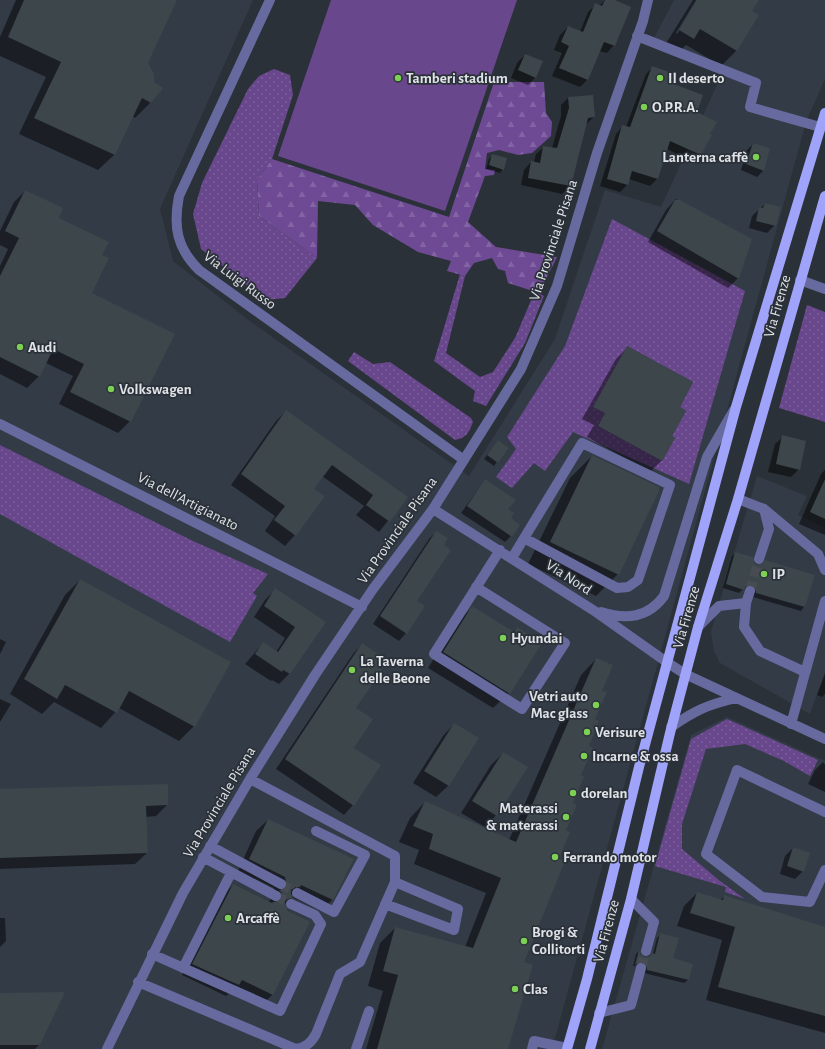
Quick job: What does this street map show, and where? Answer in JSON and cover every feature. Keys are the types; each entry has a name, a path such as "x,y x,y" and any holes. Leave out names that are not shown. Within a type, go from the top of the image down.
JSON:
{"main road":[{"name":"Via Firenze","path":"567,1048 601,928 624,828 736,407 825,113"},
{"name":"Via Firenze","path":"590,1049 630,899 698,627 738,499 800,280 823,213 825,196"}],"street":[{"name":"Via Luigi Russo","path":"270,0 179,196 176,221 179,241 184,253 199,270 464,460"},
{"name":"Via Provinciale Pisana","path":"107,1049 138,982 183,893 250,779 311,682 362,607 433,509 521,369 557,286 597,153 638,36 648,0"},
{"path":"638,36 756,83 750,107 820,127"},
{"path":"800,280 825,289"},
{"name":"Via Firenze","path":"593,610 612,616 625,617 639,614 654,608 664,596 707,457 736,407"},
{"name":"Via dell'Artigianato","path":"0,424 362,607"},
{"path":"512,558 522,541 582,443 670,485 638,580 628,587 617,588 522,541"},
{"path":"738,499 764,509 822,554 825,570"},
{"name":"Via Nord","path":"433,509 593,610 686,674 825,739"},
{"path":"760,559 769,529 764,509"},
{"path":"476,587 565,643 522,710 434,654 476,587 500,550"},
{"path":"750,591 746,603 744,626 760,651 805,672"},
{"path":"791,724 825,601"},
{"path":"698,627 720,606 746,603"},
{"path":"672,727 709,705 736,698"},
{"path":"825,812 737,770 706,854 762,897 810,902 825,870"},
{"path":"138,982 296,1049 304,1047 311,1042 316,1034 340,974 360,962 396,882 396,856 250,779"},
{"path":"297,892 334,912 366,855 316,831"},
{"path":"210,846 282,884"},
{"path":"203,858 276,896"},
{"path":"183,968 231,873"},
{"path":"385,904 454,930 458,909 396,882"},
{"path":"630,899 654,922 646,951"},
{"path":"152,954 280,1011 321,924 315,915 292,904"},
{"path":"600,1013 631,1005 641,968"},
{"path":"356,1049 369,1011"},
{"path":"532,1049 534,1041 567,1048"}],"shaded area":[{"path":"0,0 253,0 160,209 173,261 251,322 469,476 555,339 605,190 661,207 722,74 652,42 674,0 825,0 825,79 806,122 552,1049 0,1049"},
{"name":"Tamberi stadium","path":"331,0 517,0 445,211 278,156"},
{"path":"274,69 290,75 293,95 272,159 257,180 259,216 317,258 285,298 265,300 201,249 193,214 202,183 248,89 259,76"},
{"path":"612,219 745,291 689,484 573,432 545,471 534,463 512,488 496,477 516,449 507,437 565,346","holes":["627,346 693,382 680,407 686,411 672,436 675,438 662,461 598,426 605,413 594,407"]},
{"path":"460,274 465,276 446,353 480,377 493,372 515,338 535,291 544,296 525,343 486,406 473,401 475,391 434,361"},
{"path":"807,305 825,312 825,422 779,408"},
{"path":"354,352 373,364 390,362 471,418 473,422 468,432 462,438 455,440 348,361"},
{"path":"0,445 193,541 268,574 253,593 257,596 230,642 0,514"},
{"path":"757,476 807,496 798,515 825,528 825,672 810,714 720,663 714,652 711,631"},
{"path":"727,717 825,761 825,1049 602,1049 691,735"},
{"path":"727,719 818,760 810,776 784,761 745,744 706,749 682,824 682,849 720,881 745,899 725,892 726,887 655,866 691,739"}],"green space":[{"path":"494,82 544,82 546,113 552,122 551,136 532,153 518,155 499,150 487,153 485,169 495,170 494,175 485,176 468,222 496,247 557,257 539,293 508,283 505,271 498,269 492,258 474,263 465,276 447,271 451,261 418,252 373,225 355,205 318,201 317,258 259,216 257,180 272,159 449,217"}],"building":[{"path":"24,0 177,0 148,63 154,74 154,82 163,88 151,103 142,98 115,155 34,118 61,62 8,37"},
{"path":"605,0 615,0 631,7 615,46 604,42 588,80 559,68 569,46 561,42 568,26 583,32 595,3 602,6"},
{"path":"697,0 759,0 752,11 759,15 737,51 700,29 694,39 679,30"},
{"path":"525,54 543,61 536,78 518,70"},
{"path":"652,66 675,74 671,83 703,95 697,112 717,122 710,134 712,135 701,155 670,141 658,179 632,171 628,185 607,179 622,125 630,127"},
{"path":"593,95 595,117 588,118 571,186 528,178 531,161 540,163 543,146 557,148 569,108 568,97"},
{"path":"753,143 770,148 764,171 746,164"},
{"path":"492,154 507,158 504,170 489,165"},
{"path":"25,190 63,208 59,218 109,242 102,255 109,258 92,293 175,334 131,422 70,392 84,364 53,349 40,377 0,357 0,276 19,238 5,231"},
{"path":"675,200 680,200 752,239 739,279 657,231"},
{"path":"765,203 781,207 776,226 756,221 759,207 763,208"},
{"path":"627,346 693,382 680,407 686,411 672,436 675,438 662,461 598,426 605,413 593,407"},
{"path":"286,410 408,497 390,522 366,505 373,495 332,465 314,489 325,496 296,536 274,520 285,506 241,474"},
{"path":"782,435 806,441 800,470 776,464"},
{"path":"498,440 509,448 498,463 487,455"},
{"path":"592,455 659,487 659,491 619,575 550,542"},
{"path":"485,479 516,500 508,509 514,513 511,518 520,525 512,537 467,506"},
{"path":"825,479 825,519 810,512"},
{"path":"436,531 448,538 444,545 451,550 417,601 425,606 407,634 380,616"},
{"path":"735,552 753,557 754,563 757,565 763,564 765,560 815,575 805,607 756,593 755,587 752,585 746,586 744,590 726,584"},
{"path":"80,579 231,662 195,727 129,691 117,713 65,685 57,699 24,679"},
{"path":"275,588 326,622 290,674 283,670 282,672 255,654 263,642 278,652 295,627 264,606"},
{"path":"472,606 514,632 517,627 542,643 510,694 443,652"},
{"path":"362,643 384,658 378,668 382,670 356,708 373,719 354,748 381,765 354,806 285,759"},
{"path":"596,658 613,665 602,691 607,692 595,719 599,721 589,746 593,748 581,775 584,777 573,803 577,805 566,830 570,832 559,859 565,861 524,962 533,965 508,1049 377,1049 398,975 383,971 395,927 473,948 501,878 429,849 433,834 413,826 425,801 516,842"},
{"path":"454,723 479,738 449,786 424,771"},
{"path":"503,752 528,767 497,816 472,801"},
{"path":"168,784 168,805 146,806 148,853 0,858 0,789"},
{"path":"268,819 354,859 333,900 301,885 300,887 296,887 291,890 293,898 285,901 288,911 310,922 273,995 242,980 239,985 192,964 233,884 272,903 279,902 282,899 282,893 279,890 284,890 287,887 285,877 249,859"},
{"path":"793,847 810,853 804,872 787,866"},
{"path":"697,892 723,900 724,895 825,927 825,1016 718,987 735,927 690,913"},
{"path":"660,933 679,938 673,958 693,964 689,980 647,970 647,966 643,962 639,962 635,965 639,950 641,955 645,957 650,956 652,953 655,954"},
{"path":"65,992 40,1045 0,1045 0,993"}],"tunnel":[{"path":"750,591 759,559"},
{"path":"281,884 297,893"},
{"path":"276,896 291,904"},
{"path":"641,968 646,951"}],"place":[{"name":"Tamberi stadium","path":"398,78"},
{"name":"Il deserto","path":"660,78"},
{"name":"O.P.R.A.","path":"644,107"},
{"name":"Lanterna caffè","path":"756,157"},
{"name":"Audi","path":"20,347"},
{"name":"Volkswagen","path":"111,389"},
{"name":"IP","path":"764,574"},
{"name":"Hyundai","path":"503,638"},
{"name":"La Taverna delle Beone","path":"352,670"},
{"name":"Vetri auto Mac glass","path":"596,705"},
{"name":"Verisure","path":"587,732"},
{"name":"Incarne & ossa","path":"584,756"},
{"name":"dorelan","path":"573,793"},
{"name":"Materassi & materassi","path":"566,817"},
{"name":"Ferrando motor","path":"555,857"},
{"name":"Arcaffè","path":"228,918"},
{"name":"Brogi & Collitorti","path":"524,941"},
{"name":"Clas","path":"515,989"}]}
